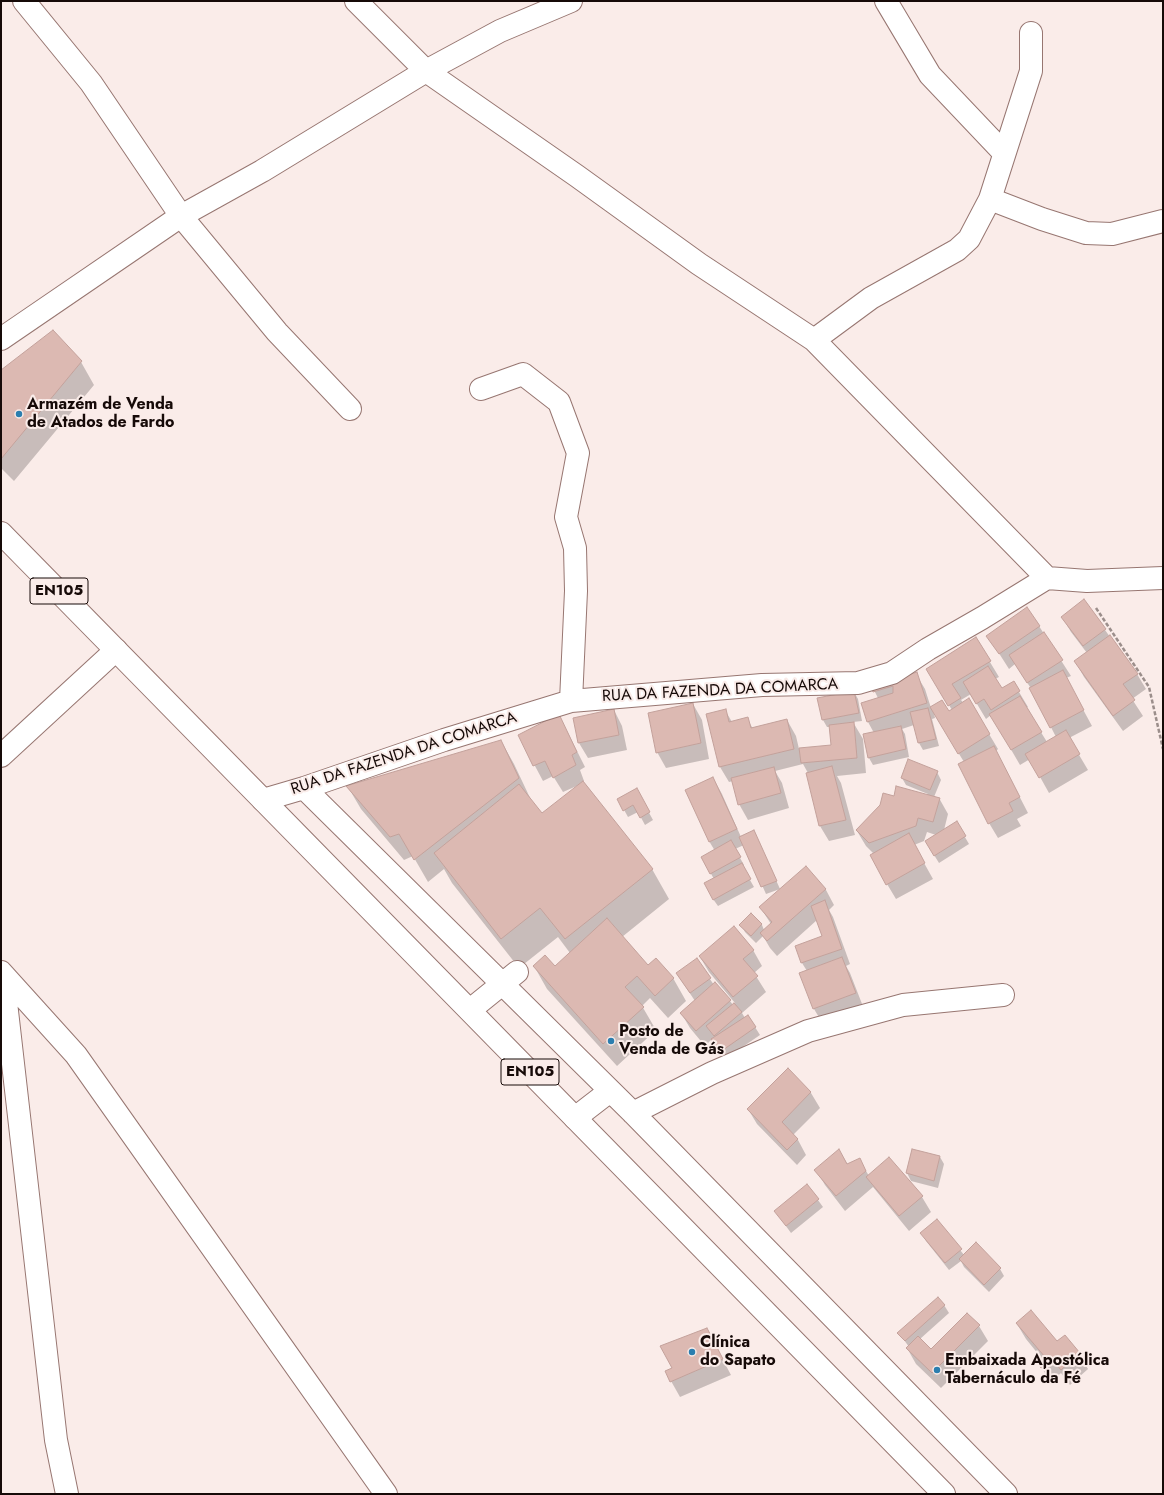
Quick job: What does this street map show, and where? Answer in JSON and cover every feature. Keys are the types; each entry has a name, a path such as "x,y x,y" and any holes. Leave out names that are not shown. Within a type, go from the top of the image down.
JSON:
{"street":[{"path":"24,1 91,83 180,216 277,332 350,410"},
{"path":"356,1 426,71 577,176 698,264 814,340 1047,578 1087,580 1163,578"},
{"path":"1,339 180,216 262,171 426,71 500,31 571,1"},
{"path":"886,1 930,75 1004,153"},
{"path":"814,340 871,298 957,250 969,239 990,199 1031,71 1032,33"},
{"path":"990,199 1042,219 1086,233 1112,234 1163,221"},
{"path":"480,389 523,374 559,402 578,453 566,516 575,548 576,577 571,701"},
{"name":"EN105","path":"1,532 944,1494"},
{"name":"RUA DA FAZENDA DA COMARCA","path":"263,800 304,788 444,740 571,701 762,685 858,683 892,673 928,649 1047,578"},
{"path":"1,756 116,650"},
{"path":"304,788 510,979 610,1091 1006,1494"},
{"path":"2,974 56,1440 67,1494"},
{"path":"2,974 76,1055 386,1494"},
{"path":"470,1010 510,979"},
{"path":"633,1113 712,1073 808,1031 903,1005 1003,995"},
{"path":"575,1118 610,1091"}],"path":[{"path":"1095,606 1149,687 1163,749"}],"building":[{"name":"Armazém de Venda de Atados de Fardo","path":"53,330 82,361 1,459 1,370"},
{"path":"1084,599 1106,629 1083,646 1061,617"},
{"path":"1027,607 1040,626 999,654 986,636"},
{"path":"1044,632 1063,660 1027,683 1009,655"},
{"path":"1110,635 1138,674 1123,684 1135,700 1113,716 1074,661"},
{"path":"976,637 991,661 952,684 961,698 948,706 926,669"},
{"path":"988,666 1002,688 1014,681 1020,691 991,710 984,699 976,704 963,682"},
{"path":"1063,670 1084,710 1050,728 1029,688"},
{"path":"917,672 927,703 867,722 861,703 893,693 893,686 873,692 871,687"},
{"path":"854,691 859,713 822,720 817,698"},
{"path":"1020,696 1042,732 1011,750 989,714"},
{"path":"969,698 990,734 958,754 930,707 942,700 949,711"},
{"path":"693,703 701,743 656,753 648,713"},
{"path":"928,708 936,739 918,743 910,712"},
{"path":"614,709 619,735 578,743 573,718"},
{"path":"726,709 729,722 748,717 751,728 787,719 794,749 719,767 706,714"},
{"path":"559,714 577,752 572,755 576,765 553,778 545,761 533,766 518,735"},
{"path":"854,722 857,758 801,763 799,748 831,745 829,725"},
{"path":"901,726 906,749 868,758 863,734"},
{"path":"1066,730 1080,754 1039,778 1025,754"},
{"path":"501,740 519,778 414,860 399,834 390,837 346,786"},
{"path":"994,746 1020,797 1009,803 1013,811 988,824 958,764"},
{"path":"908,759 938,771 930,790 901,778"},
{"path":"832,766 846,820 819,826 806,773"},
{"path":"774,767 781,793 738,805 731,778"},
{"path":"713,777 737,829 709,842 685,790"},
{"path":"583,781 653,869 565,939 540,908 501,939 434,853 519,784 542,813"},
{"path":"896,786 940,798 933,822 918,818 916,826 869,843 856,830 880,805 883,793 894,796"},
{"path":"637,788 650,812 640,818 633,805 623,811 617,799"},
{"path":"957,821 966,836 934,856 925,841"},
{"path":"754,830 777,881 761,887 739,837"},
{"path":"909,833 925,863 886,885 870,855"},
{"path":"731,840 741,857 710,874 701,857"},
{"path":"742,863 751,879 713,900 704,883"},
{"path":"806,866 826,889 767,941 760,933 772,922 759,907"},
{"path":"825,900 842,949 801,963 795,946 822,936 811,906"},
{"path":"751,913 762,924 751,936 739,925"},
{"path":"607,918 648,965 656,958 674,978 655,996 637,976 625,987 644,1007 603,1044 533,966 545,955 555,966"},
{"path":"734,926 754,950 743,959 758,976 733,997 699,956"},
{"path":"842,957 856,993 813,1009 799,973"},
{"path":"697,958 711,978 690,993 676,973"},
{"path":"715,982 731,1000 696,1031 680,1013"},
{"path":"734,1003 742,1012 714,1036 706,1026"},
{"path":"748,1015 756,1027 720,1052 711,1039"},
{"path":"788,1068 811,1092 782,1122 798,1139 787,1150 747,1109"},
{"path":"839,1149 847,1164 860,1158 866,1171 836,1196 814,1170"},
{"path":"912,1149 940,1156 934,1181 906,1173"},
{"path":"889,1157 923,1196 899,1216 866,1177"},
{"path":"807,1184 819,1199 786,1226 774,1211"},
{"path":"937,1219 962,1249 945,1263 920,1233"},
{"path":"976,1242 1001,1268 984,1285 959,1259"},
{"path":"938,1297 945,1305 905,1341 897,1333"},
{"path":"1031,1310 1057,1341 1065,1335 1080,1353 1061,1370 1052,1359 1041,1368 1038,1363 1045,1357 1016,1323"},
{"path":"967,1313 980,1325 932,1373 906,1348 918,1336 931,1349"},
{"name":"Clínica do Sapato","path":"707,1328 723,1359 670,1382 665,1371 672,1368 660,1346"}],"place":[{"name":"Armazém de Venda de Atados de Fardo","path":"19,414"},
{"name":"Posto de Venda de Gás","path":"611,1041"},
{"name":"Clínica do Sapato","path":"692,1352"},
{"name":"Embaixada Apostólica Tabernáculo da Fé","path":"937,1370"}]}
